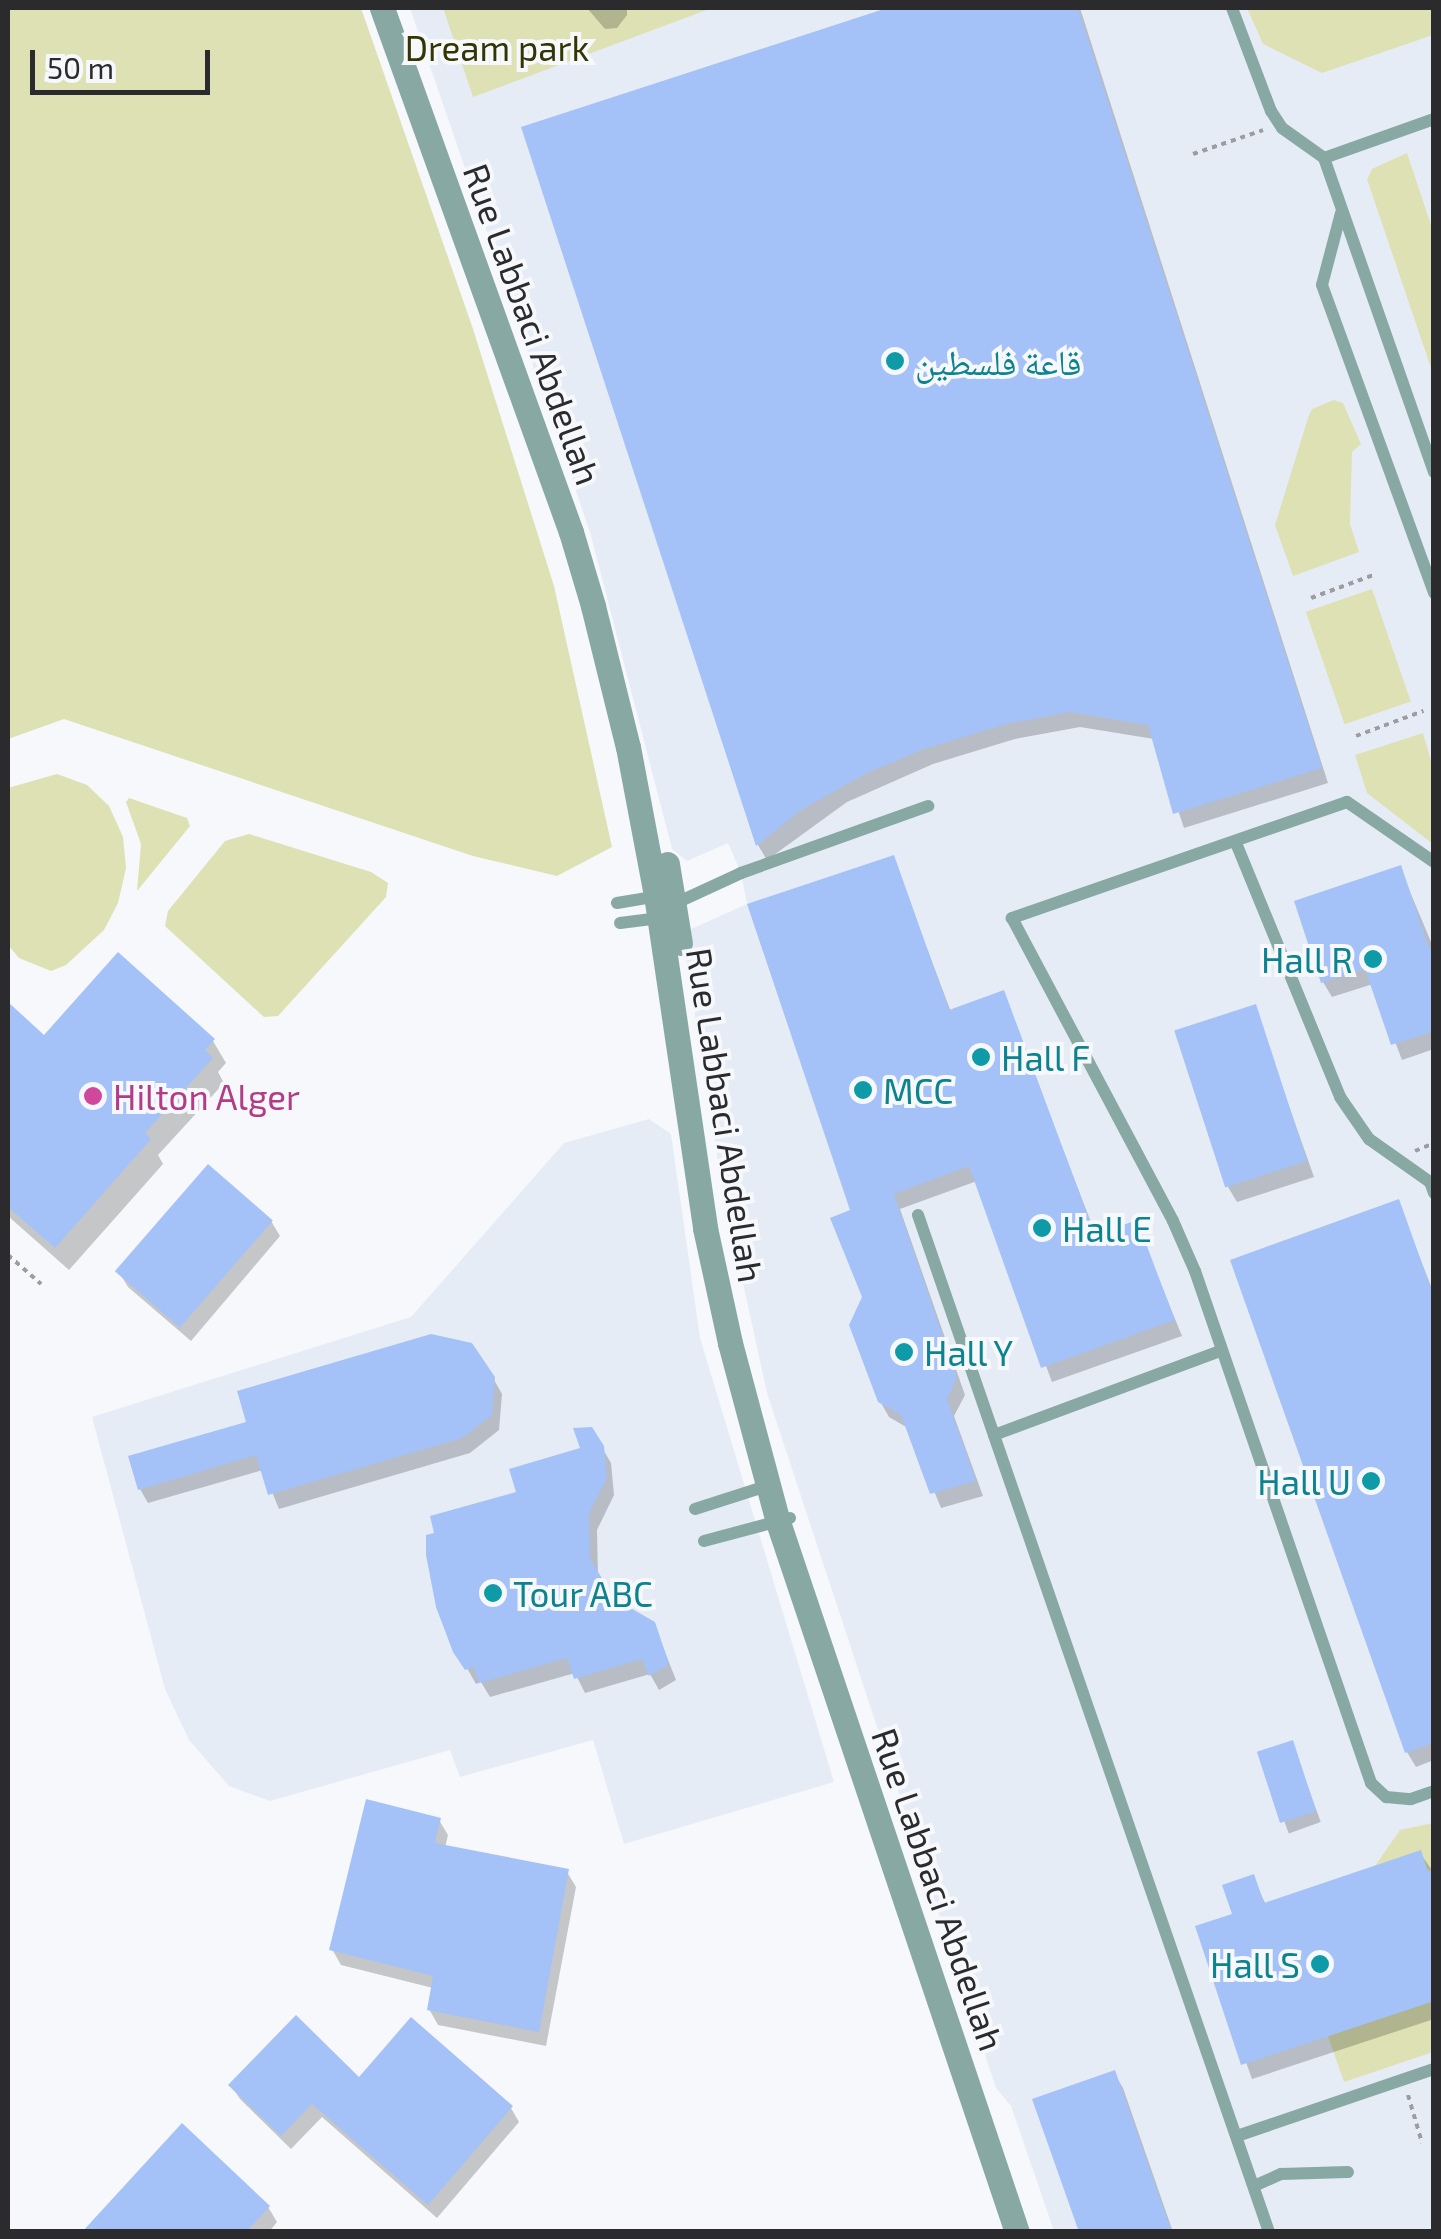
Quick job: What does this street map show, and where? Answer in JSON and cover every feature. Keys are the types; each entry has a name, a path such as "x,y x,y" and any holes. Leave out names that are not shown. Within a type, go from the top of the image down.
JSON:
{"street":[{"name":"Rue Labbaci Abdellah","path":"382,8 572,532 664,905"},
{"name":"Rue Labbaci Abdellah","path":"398,8 581,531 640,743 705,1228 784,1520 1017,2232"},
{"name":"Rue Labbaci Abdellah","path":"784,1520 1032,2232"}],"lane":[{"path":"1232,8 1282,128 1324,158 1434,472"},
{"path":"1324,158 1434,119"},
{"path":"1341,212 1322,284 1434,593"},
{"path":"1434,862 1347,802 1236,844 1012,918 1173,1221 1222,1350 1370,1784 1386,1797 1411,1799 1434,1791"},
{"path":"620,923 741,873 928,806"},
{"path":"1236,844 1340,1097 1370,1138 1430,1182 1434,1193"},
{"path":"617,903 664,905"},
{"path":"918,1215 1270,2232"},
{"path":"994,1434 1222,1350"},
{"path":"695,1510 774,1483"},
{"path":"704,1541 784,1520"},
{"path":"1237,2136 1434,2069"},
{"path":"1254,2186 1281,2174 1348,2172"}],"path":[{"path":"1193,154 1264,130"},
{"path":"1311,598 1376,574"},
{"path":"1356,736 1423,711"},
{"path":"8,1256 41,1284"},
{"path":"1404,2080 1422,2143"}],"shaded area":[{"path":"410,8 1433,8 1433,2231 1054,2231 1011,2106 996,2088 767,1393 722,1187 682,933 747,904 741,873 728,843 687,861 672,849 590,532"},
{"path":"649,1119 671,1134 700,1338 834,1782 624,1844 593,1740 460,1777 450,1750 270,1801 229,1786 189,1740 165,1689 92,1417 411,1317 564,1143"}],"green space":[{"path":"8,8 361,8 473,329 554,586 612,847 557,876 473,856 64,719 8,739"},
{"name":"Dream park","path":"443,8 712,8 473,97"},
{"path":"1247,8 1433,8 1433,35 1322,73 1263,44"},
{"path":"1407,153 1433,231 1433,374 1367,179 1372,169"},
{"path":"1334,400 1343,403 1361,444 1352,452 1350,524 1359,552 1293,576 1275,525 1312,409"},
{"path":"1372,589 1411,702 1345,724 1306,612"},
{"path":"1423,733 1433,768 1433,844 1367,793 1355,755"},
{"path":"57,774 87,785 109,806 123,837 126,868 118,903 104,930 66,965 51,971 19,958 8,945 8,788"},
{"path":"129,798 187,818 190,826 137,891 141,844 126,802"},
{"path":"249,834 371,872 388,883 386,897 278,1016 264,1017 165,926 168,911 225,841"},
{"path":"1433,1823 1433,1870 1375,1866 1400,1830"},
{"path":"1433,2001 1433,2052 1344,2082 1328,2036"}],"building":[{"name":"قاعة فلسطين","path":"887,8 1078,8 1322,768 1173,814 1148,725 1070,712 1006,724 924,749 865,774 801,810 756,846 521,127"},
{"path":"894,855 949,1010 1004,990 1095,1235 1137,1220 1175,1320 1041,1368 969,1166 894,1194 957,1378 947,1399 976,1481 930,1494 901,1415 878,1402 849,1325 862,1297 830,1218 850,1210 747,904"},
{"name":"Hall R","path":"1401,865 1429,948 1434,947 1434,1031 1391,1045 1365,969 1321,983 1294,901"},
{"name":"Hilton Alger","path":"118,952 215,1039 205,1050 213,1058 145,1133 151,1139 55,1248 8,1207 8,1002 44,1035"},
{"name":"Hall E","path":"1256,1004 1307,1161 1225,1187 1174,1031"},
{"path":"208,1164 273,1220 180,1328 115,1271"},
{"name":"Hall U","path":"1399,1199 1434,1297 1434,1743 1405,1753 1230,1260"},
{"path":"431,1334 472,1343 495,1377 492,1415 462,1438 268,1495 256,1455 138,1490 128,1456 246,1422 237,1391"},
{"path":"592,1427 604,1446 607,1478 589,1513 590,1559 615,1599 655,1622 669,1664 649,1676 642,1659 574,1679 567,1658 479,1683 474,1667 465,1670 453,1652 436,1607 426,1555 426,1535 434,1533 430,1516 516,1492 509,1469 580,1448 573,1428"},
{"path":"1293,1740 1316,1811 1280,1823 1257,1752"},
{"path":"366,1799 441,1818 435,1843 569,1869 539,2032 427,2010 433,1976 329,1950"},
{"name":"Hall S","path":"1421,1850 1428,1872 1434,1870 1434,2001 1241,2065 1195,1926 1232,1914 1222,1885 1254,1874 1264,1903"},
{"path":"296,2015 359,2077 411,2017 513,2106 428,2205 312,2104 281,2136 228,2085"},
{"path":"1115,2070 1172,2232 1079,2232 1032,2099"},
{"path":"182,2123 270,2206 246,2232 82,2232"}],"place":[{"name":"قاعة فلسطين","path":"895,361"},
{"name":"Hall R","path":"1373,959"},
{"name":"Hall F","path":"981,1057"},
{"name":"MCC","path":"863,1090"},
{"name":"Hilton Alger","path":"93,1096"},
{"name":"Hall E","path":"1042,1228"},
{"name":"Hall Y","path":"904,1352"},
{"name":"Hall U","path":"1371,1481"},
{"name":"Tour ABC","path":"493,1593"},
{"name":"Hall S","path":"1320,1964"}]}
